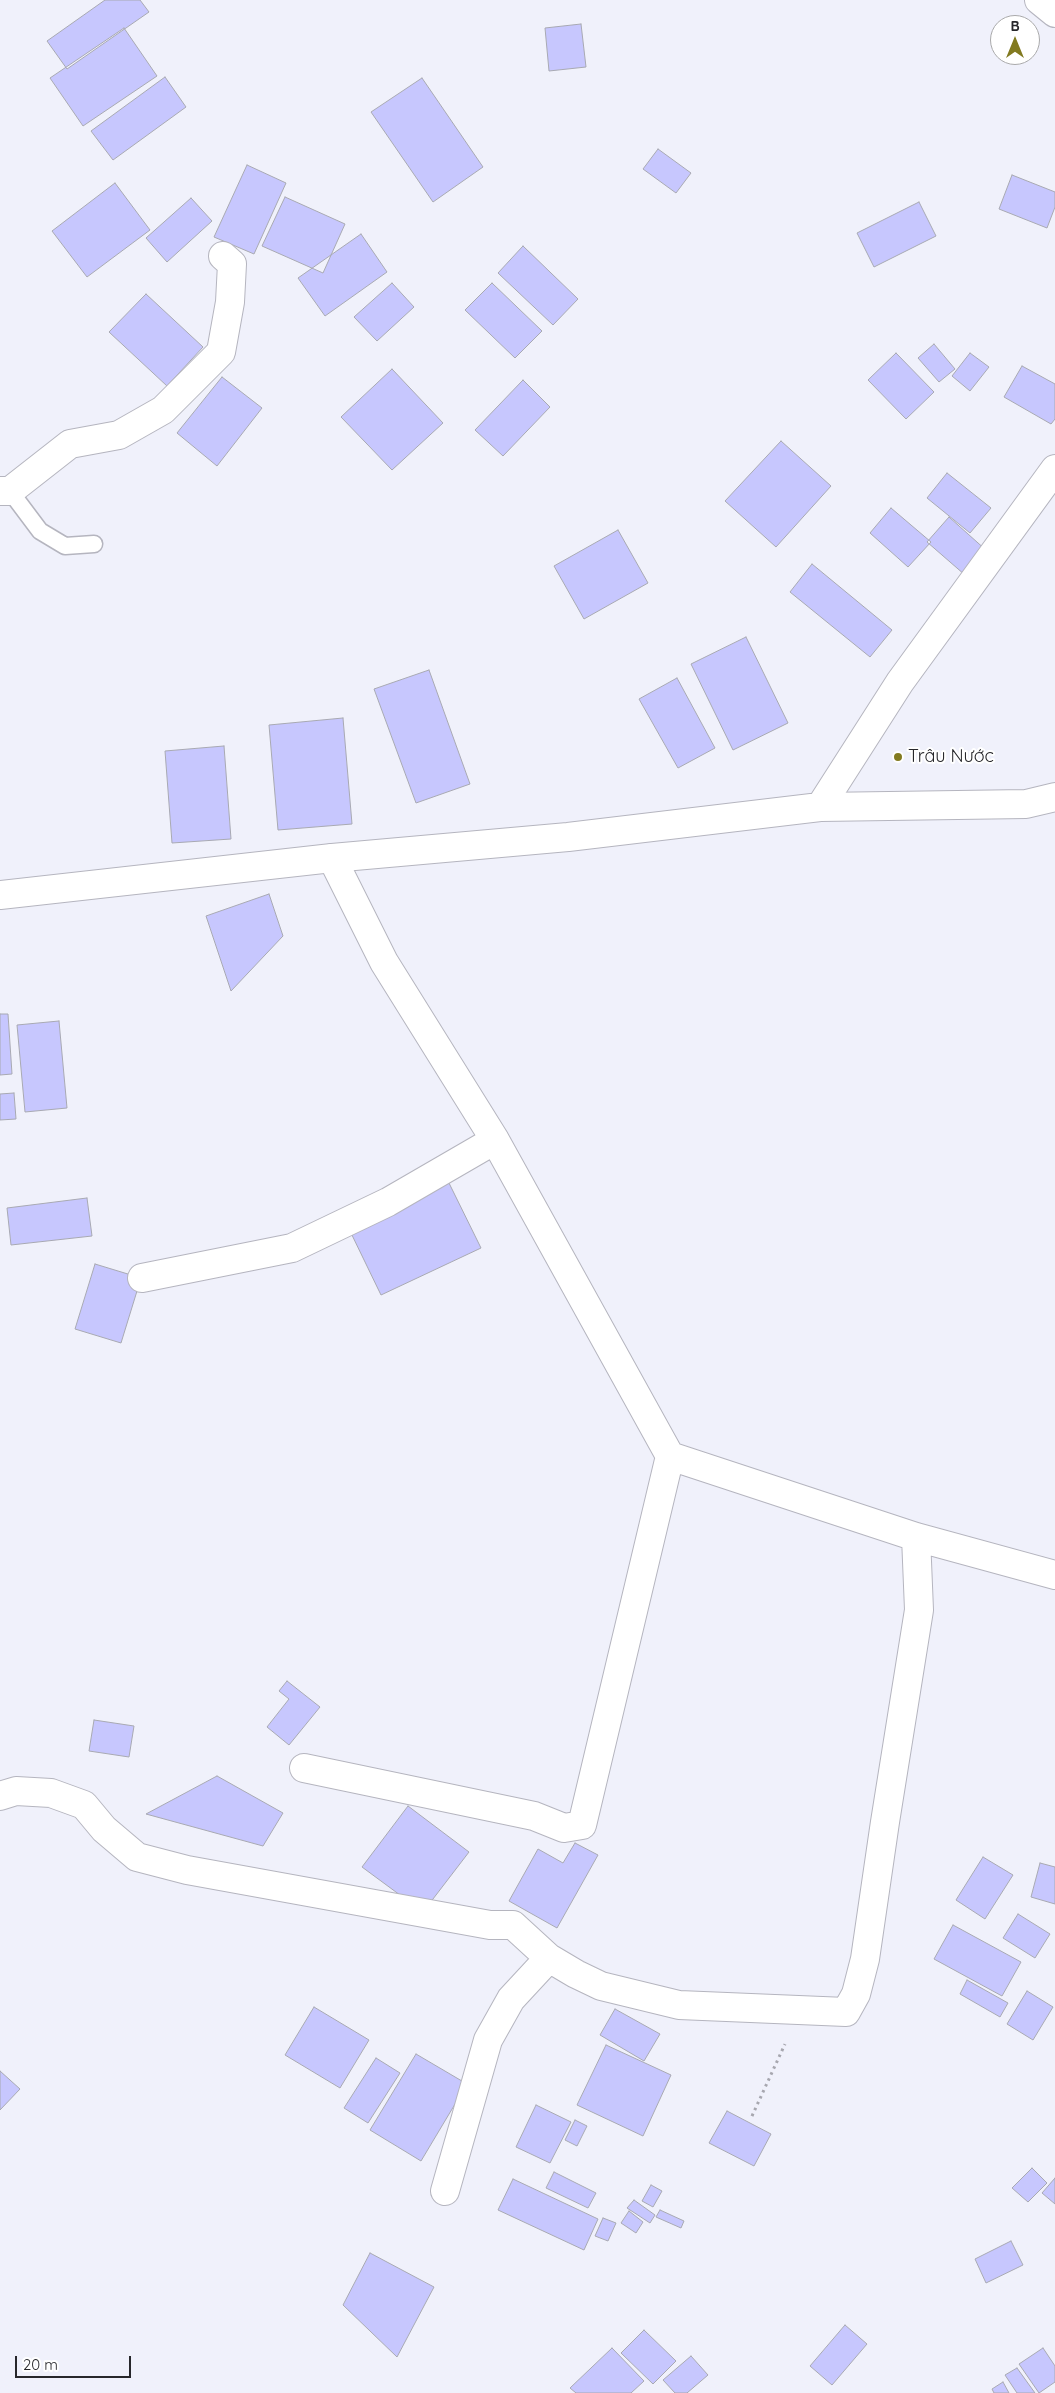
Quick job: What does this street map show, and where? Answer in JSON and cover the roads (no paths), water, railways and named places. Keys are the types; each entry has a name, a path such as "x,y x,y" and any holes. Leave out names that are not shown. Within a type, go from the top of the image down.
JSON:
{"street":[{"path":"1039,0 1055,13"},
{"path":"5,491 70,444 119,435 163,410 220,352 230,302 232,264 223,256"},
{"path":"820,807 900,682 1055,468"},
{"path":"0,896 332,858 568,837 820,807 1026,804 1055,796"},
{"path":"304,1768 534,1816 564,1828 582,1825 670,1456 495,1140 384,962 332,858"},
{"path":"142,1278 292,1248 388,1202 495,1140"},
{"path":"670,1456 916,1537 1055,1575"},
{"path":"0,1796 16,1791 51,1793 84,1806 104,1828 137,1857 187,1870 490,1925 513,1925 549,1958 601,1986 679,2006 846,2012 856,1994 866,1959 885,1822 919,1610 916,1537"},
{"path":"445,2191 488,2040 511,1999 549,1958"}],"lane":[{"path":"5,491 40,531 65,546 94,544"}],"place":[{"name":"Trâu Nước","path":"898,757"}]}
